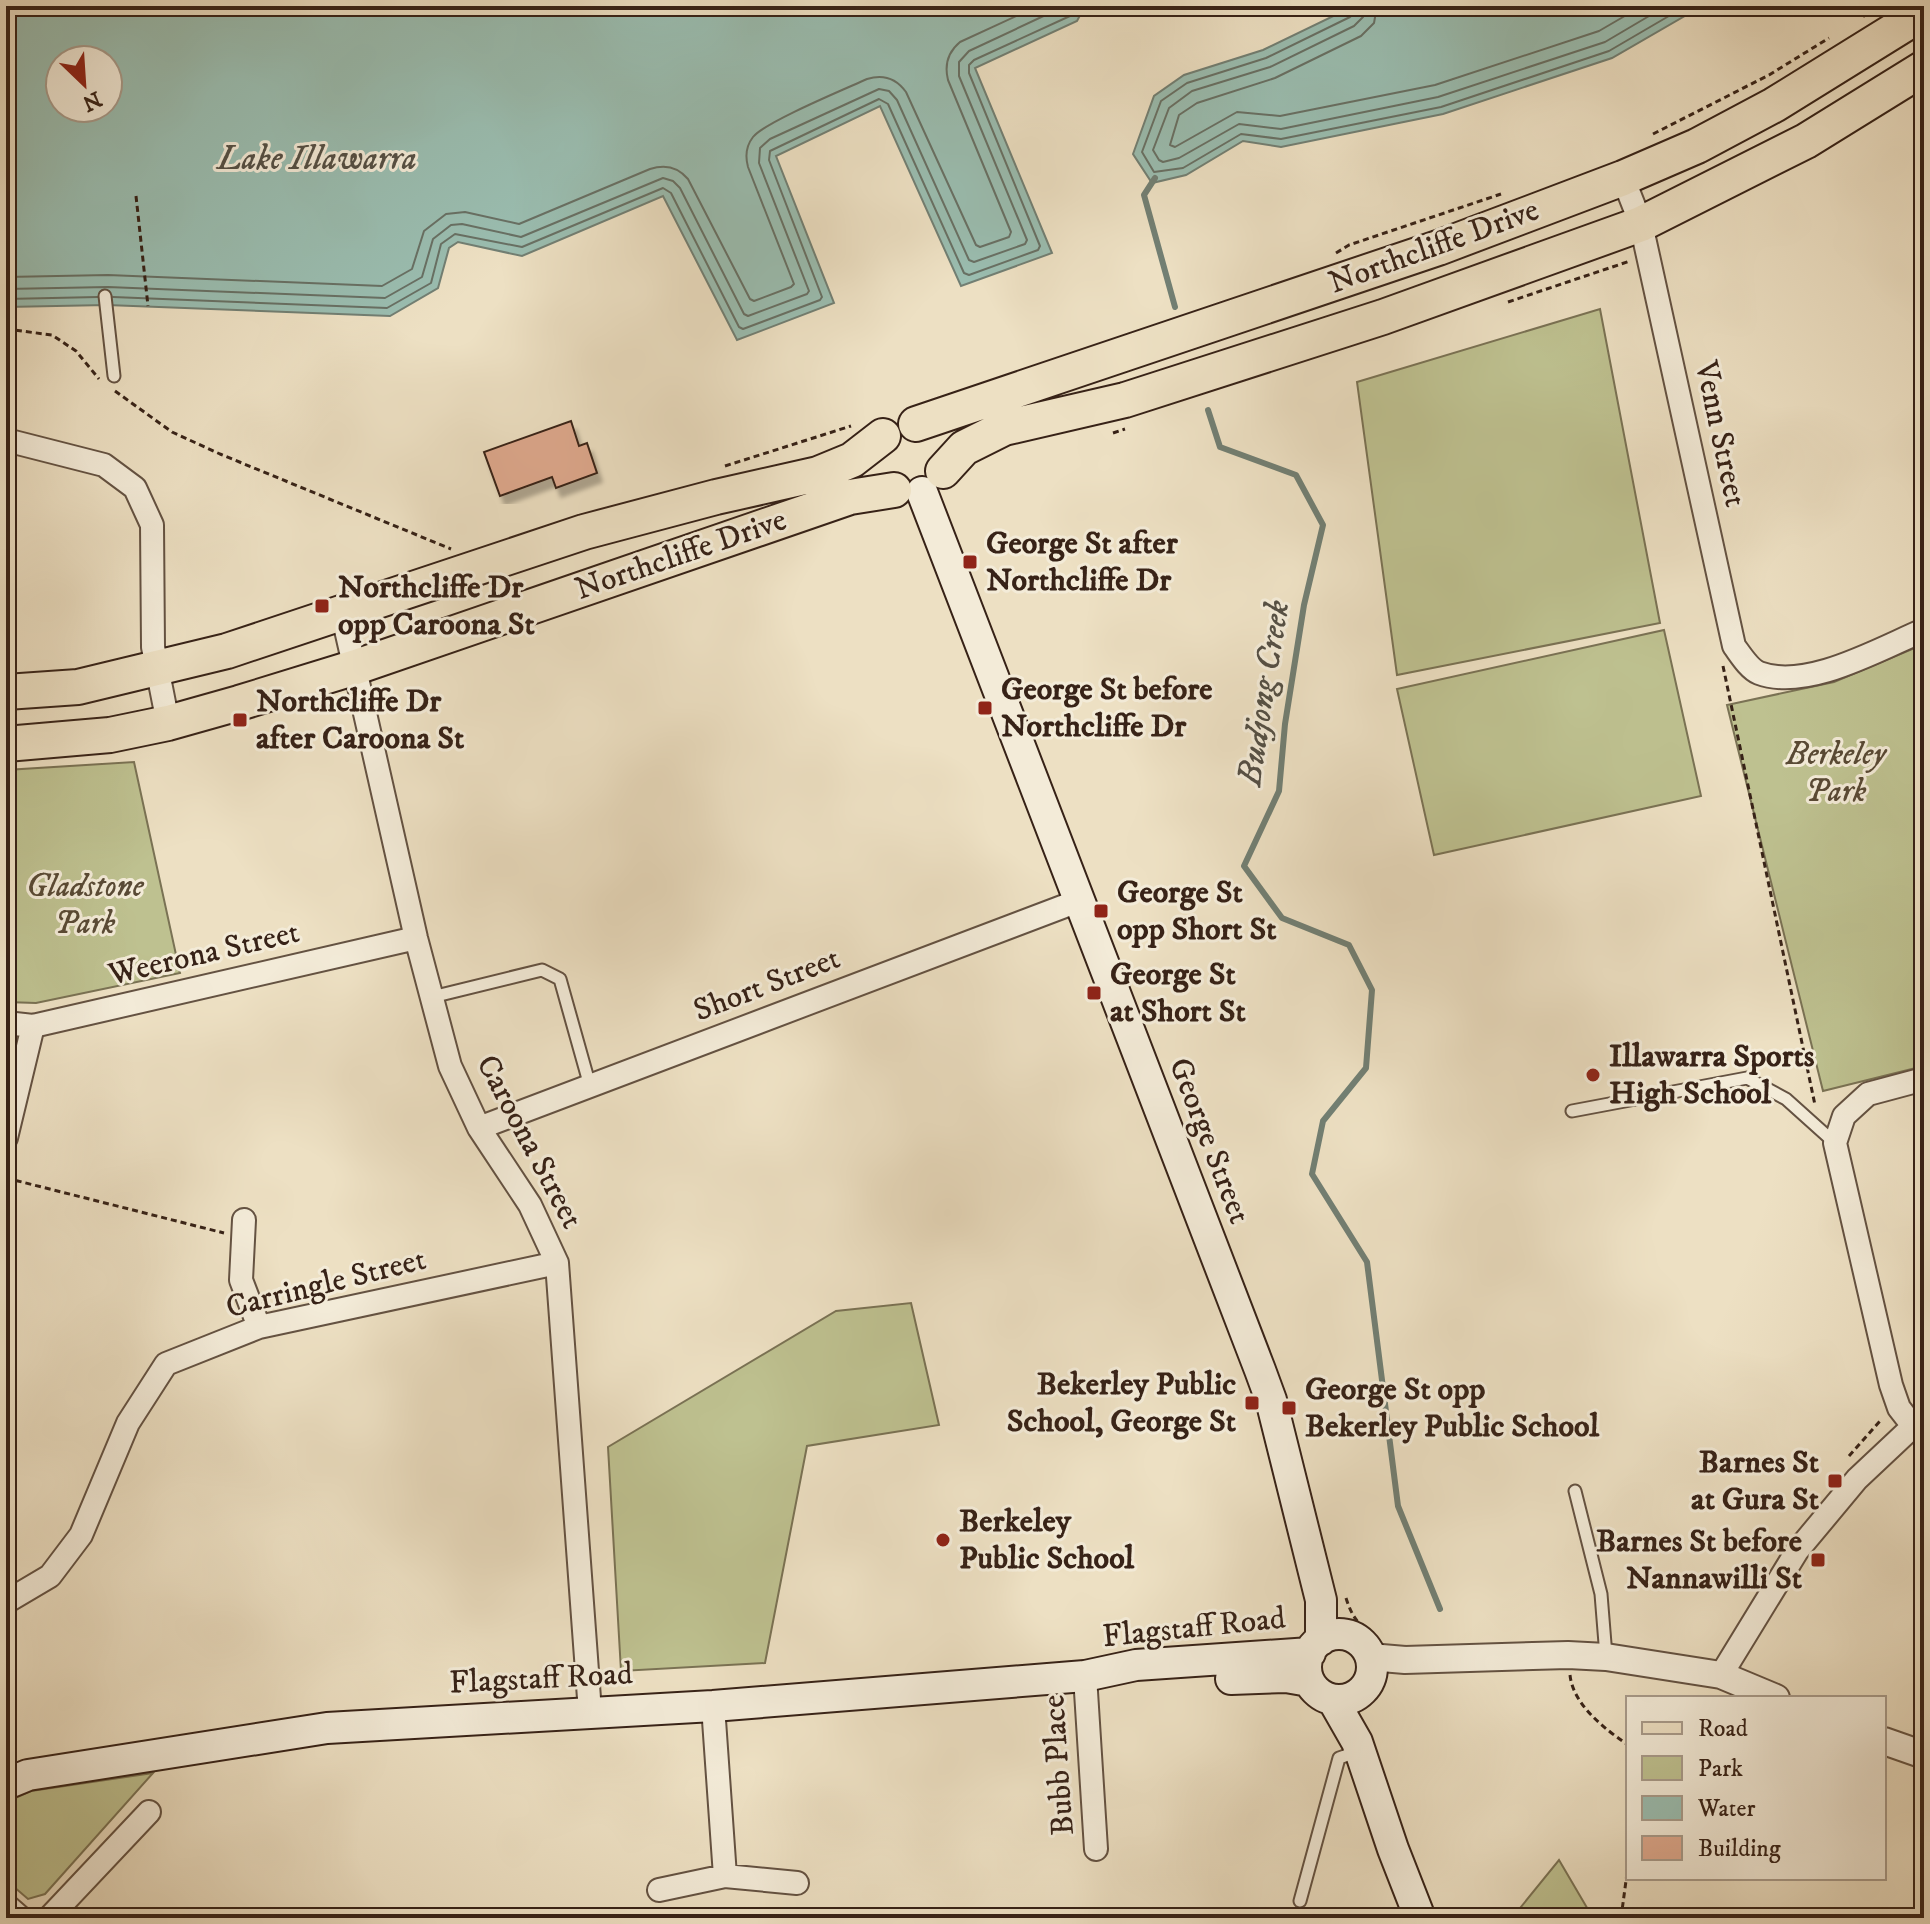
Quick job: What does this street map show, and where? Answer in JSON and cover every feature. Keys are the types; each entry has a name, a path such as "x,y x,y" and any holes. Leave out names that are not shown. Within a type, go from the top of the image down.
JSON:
{"main road":[{"name":"Northcliffe Drive","path":"6,692 78,687 227,651 584,532 829,470 852,460 869,430 916,424 1438,248 1623,178 1697,146 1774,105 1922,17"},
{"name":"Northcliffe Drive","path":"6,744 66,741 168,723 356,667 850,497 920,485 964,448 1004,428 1141,395 1383,317 1641,224 1806,141 1924,68"},
{"path":"869,430 877,445 876,466 886,484 920,485 945,451 935,433 916,424"},
{"name":"George Street","path":"920,485 1271,1400 1332,1592 1321,1652"},
{"path":"1362,1673 1323,1696 1321,1652 1361,1643 1362,1673 1358,1747 1420,1918"},
{"name":"Flagstaff Road","path":"6,1784 28,1775 327,1728 713,1706 1085,1676 1137,1681 1286,1677 1321,1652"}],"street":[{"name":"Venn Street","path":"1623,178 1641,224 1734,646 1755,672 1782,678 1825,671 1924,630"},
{"path":"6,440 104,465 135,488 152,525 153,647 168,723"},
{"name":"Caroona Street","path":"342,612 416,938 450,1066 479,1128 530,1205 557,1263 590,1712"},
{"name":"Short Street","path":"479,1128 1078,901"},
{"name":"Weerona Street","path":"6,1023 33,1026 416,938"},
{"path":"6,1138 33,1026"},
{"path":"1721,1675 1797,1551 1857,1479 1918,1421 1899,1408 1891,1385 1828,1137 1844,1116 1868,1094 1924,1079"},
{"path":"244,1229 241,1280 259,1327"},
{"name":"Carringle Street","path":"6,1602 50,1576 81,1535 128,1423 166,1364 259,1327 557,1263"},
{"path":"1362,1673 1405,1660 1568,1655 1606,1657 1721,1675 1771,1696"},
{"name":"Bubb Place","path":"1085,1676 1096,1849"},
{"path":"713,1706 725,1876"},
{"path":"1886,1742 1924,1755"},
{"path":"49,1918 149,1812"},
{"path":"659,1890 725,1876 797,1883"},
{"path":"6,1905 21,1918"}],"lane":[{"path":"105,296 114,376"},
{"path":"432,997 542,970 560,979 590,1086"},
{"path":"1572,1111 1747,1078 1786,1099 1828,1137"},
{"path":"1575,1491 1601,1594 1606,1657"},
{"path":"1300,1901 1339,1758 1358,1747"}],"path":[{"path":"1853,23 1865,16 1869,6"},
{"path":"1651,135 1769,75 1829,38"},
{"path":"1328,258 1349,245 1504,193"},
{"path":"136,196 148,306"},
{"path":"1502,304 1637,259"},
{"path":"6,329 52,335 76,351 94,375 172,432 453,550"},
{"path":"1113,433 1128,428"},
{"path":"725,466 869,430"},
{"path":"1720,655 1828,1137"},
{"path":"6,1178 244,1229"},
{"path":"1846,1461 1884,1417"},
{"path":"1332,1592 1359,1624 1362,1673"},
{"path":"1568,1655 1571,1685 1589,1712 1626,1743"},
{"path":"1621,1918 1626,1880"}],"green space":[{"path":"1600,309 1660,623 1397,675 1357,382"},
{"path":"1664,630 1701,796 1434,855 1397,689"},
{"name":"Berkeley Park","path":"1924,644 1924,1066 1823,1091 1727,705 1834,682"},
{"name":"Gladstone Park","path":"134,762 180,973 36,1003 6,1002 6,770"},
{"path":"911,1303 939,1425 807,1446 765,1663 621,1671 608,1447 836,1311"},
{"path":"153,1773 45,1894 28,1899 6,1880 6,1802 31,1791"},
{"path":"1559,1860 1593,1918 1512,1918"}],"water":[{"name":"Lake Illawarra","path":"6,6 1085,6 1077,21 975,68 1052,253 961,286 880,106 776,156 834,303 737,340 663,196 522,256 458,242 449,248 438,288 390,316 107,305 6,307"},
{"path":"1354,6 1702,6 1612,58 1443,114 1281,147 1243,141 1186,175 1152,183 1133,154 1154,96 1184,75 1263,50"}],"building":[{"path":"571,421 579,446 587,443 597,473 556,488 552,477 500,496 484,452"}],"waterway":[{"name":"Budjong Creek","path":"1155,178 1144,195 1175,307"},
{"name":"Budjong Creek","path":"1208,410 1220,447 1296,475 1323,525 1304,605 1285,724 1279,791 1244,866 1282,918 1349,945 1372,990 1366,1068 1323,1121 1312,1174 1367,1262 1398,1506 1440,1609"}],"place":[{"name":"George St after Northcliffe Dr","path":"970,562"},
{"name":"Northcliffe Dr opp Caroona St","path":"322,606"},
{"name":"George St before Northcliffe Dr","path":"985,708"},
{"name":"Northcliffe Dr after Caroona St","path":"240,720"},
{"name":"George St opp Short St","path":"1101,911"},
{"name":"George St at Short St","path":"1094,993"},
{"name":"Illawarra Sports High School","path":"1593,1075"},
{"name":"Bekerley Public School, George St","path":"1252,1403"},
{"name":"George St opp Bekerley Public School","path":"1289,1408"},
{"name":"Barnes St at Gura St","path":"1835,1481"},
{"name":"Berkeley Public School","path":"943,1540"},
{"name":"Barnes St before Nannawilli St","path":"1818,1560"}]}
